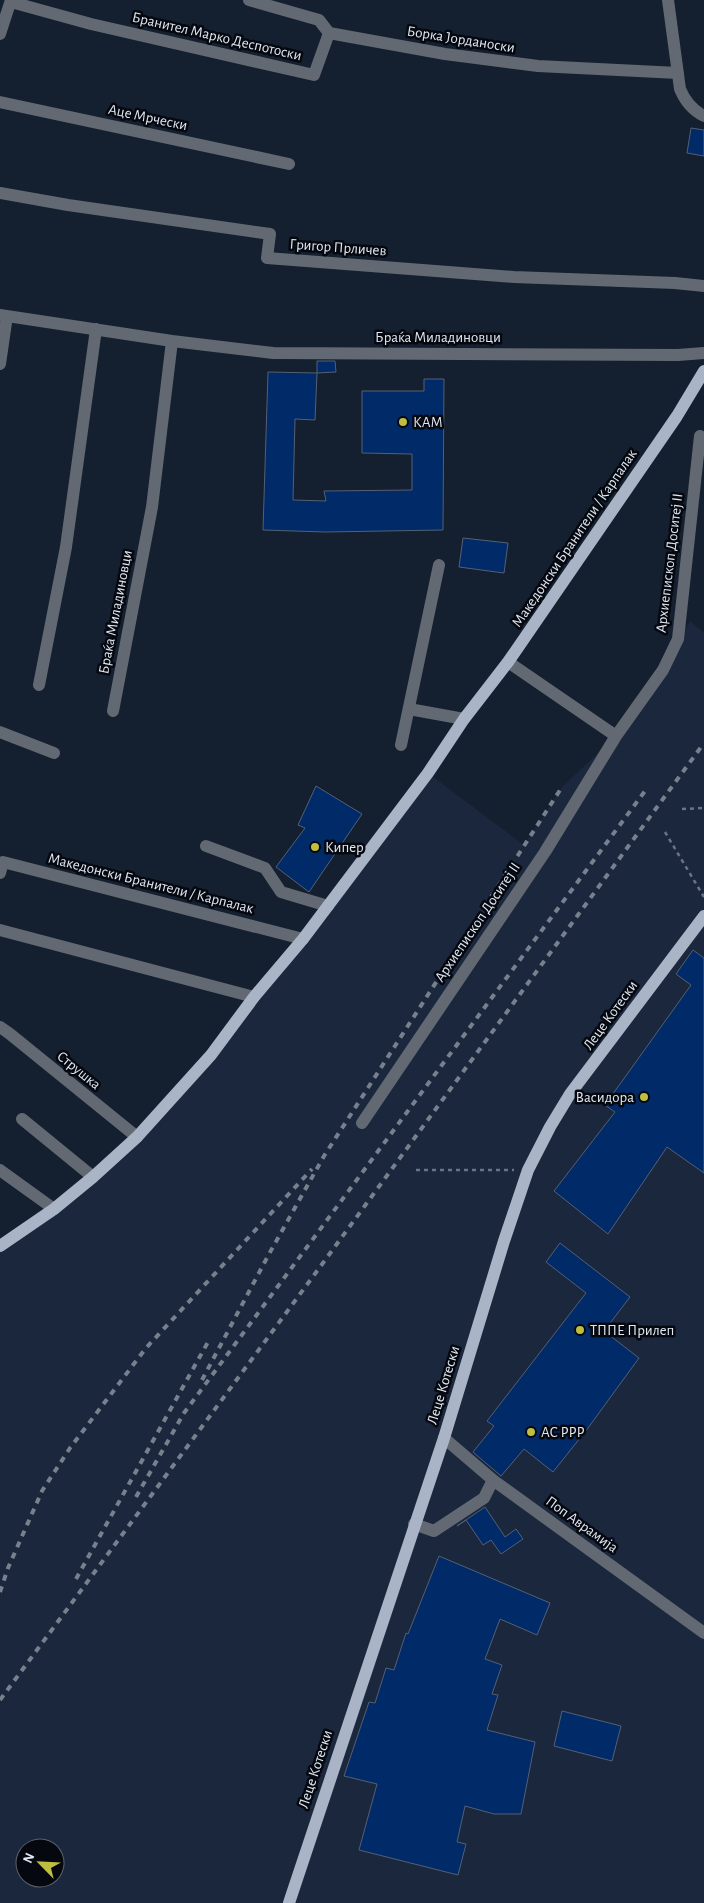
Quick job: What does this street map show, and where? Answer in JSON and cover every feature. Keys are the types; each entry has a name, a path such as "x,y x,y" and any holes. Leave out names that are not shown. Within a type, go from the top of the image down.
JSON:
{"main road":[{"name":"Македонски Бранители / Карпалак","path":"0,1246 54,1209 94,1177 137,1137 211,1055 254,997 328,906 428,773 464,719 508,662 677,416 704,370"},
{"name":"Леце Котески","path":"289,1903 444,1438 504,1241 528,1170 550,1127 570,1094 704,916"}],"street":[{"name":"Борка Јорданоски","path":"249,0 319,20 329,33 445,54 538,66 678,73"},
{"path":"668,0 680,89 685,101 704,116"},
{"name":"Бранител Марко Деспотоски","path":"11,1 92,24 314,75 329,33"},
{"path":"0,34 11,1"},
{"name":"Аце Мрчески","path":"0,102 288,164"},
{"name":"Григор Прличев","path":"0,193 68,205 270,234 267,258 514,277 675,283 704,286"},
{"name":"Браќа Миладиновци","path":"0,364 4,316 172,341 273,353 678,355 704,353"},
{"path":"39,685 66,547 96,329"},
{"name":"Браќа Миладиновци","path":"113,711 152,507 172,341"},
{"name":"Архиепископ Доситеј II","path":"362,1123 544,852 616,736 663,670 678,639 700,436"},
{"path":"401,745 439,565"},
{"path":"508,662 616,736"},
{"path":"410,709 464,719"},
{"path":"0,732 54,753"},
{"path":"206,846 265,868 281,892 328,906"},
{"name":"Македонски Бранители / Карпалак","path":"0,873 3,862 303,939"},
{"path":"0,930 254,997"},
{"name":"Струшка","path":"0,1027 137,1137"},
{"path":"22,1119 94,1177"},
{"path":"0,1170 54,1209"},
{"name":"Поп Аврамија","path":"444,1438 493,1480 704,1633"},
{"path":"414,1524 434,1531 484,1498 493,1480"}],"path":[{"path":"682,809 704,808"},
{"path":"665,832 704,897"},
{"path":"416,1170 528,1170"}],"shaded area":[{"path":"690,621 704,632 704,1903 0,1903 0,1246 54,1209 173,1098 428,773 524,845 562,787 616,736"}],"building":[{"path":"691,128 704,130 704,156 687,153"},
{"path":"317,361 335,361 336,372 317,373"},
{"path":"268,372 317,373 315,420 295,419 293,500 326,501 324,491 412,490 412,454 362,453 362,391 424,391 424,379 444,379 443,530 325,532 263,530"},
{"path":"463,538 508,543 504,573 459,567"},
{"name":"Кипер","path":"316,786 362,814 309,892 276,867 305,828 298,825"},
{"name":"Васидора","path":"693,950 704,958 704,1173 667,1147 608,1234 554,1191 615,1112 605,1105 691,985 676,974"},
{"path":"560,1243 630,1297 604,1331 639,1358 553,1472 524,1449 501,1476 473,1452 494,1426 487,1421 586,1293 546,1262"},
{"path":"485,1507 505,1537 516,1529 523,1539 501,1554 491,1540 483,1545 466,1520 457,1526"},
{"path":"439,1556 550,1603 537,1635 500,1619 485,1659 502,1665 492,1694 498,1695 487,1730 535,1742 521,1814 494,1814 465,1806 457,1842 466,1844 458,1875 359,1850 377,1784 344,1776 369,1702 375,1703 386,1668 394,1670 406,1633 408,1634"},
{"path":"562,1711 621,1726 612,1761 554,1746"}],"railway":[{"path":"0,1700 704,743"},
{"path":"202,1380 324,1156 562,787"},
{"path":"136,1497 184,1413 648,787"},
{"path":"0,1592 8,1568 42,1491 70,1448 146,1348 312,1169"},
{"path":"76,1579 208,1342"}],"place":[{"name":"КАМ","path":"403,422"},
{"name":"Кипер","path":"315,847"},
{"name":"Васидора","path":"644,1097"},
{"name":"ТППЕ Прилеп","path":"580,1330"},
{"name":"АС РРР","path":"531,1432"}]}
